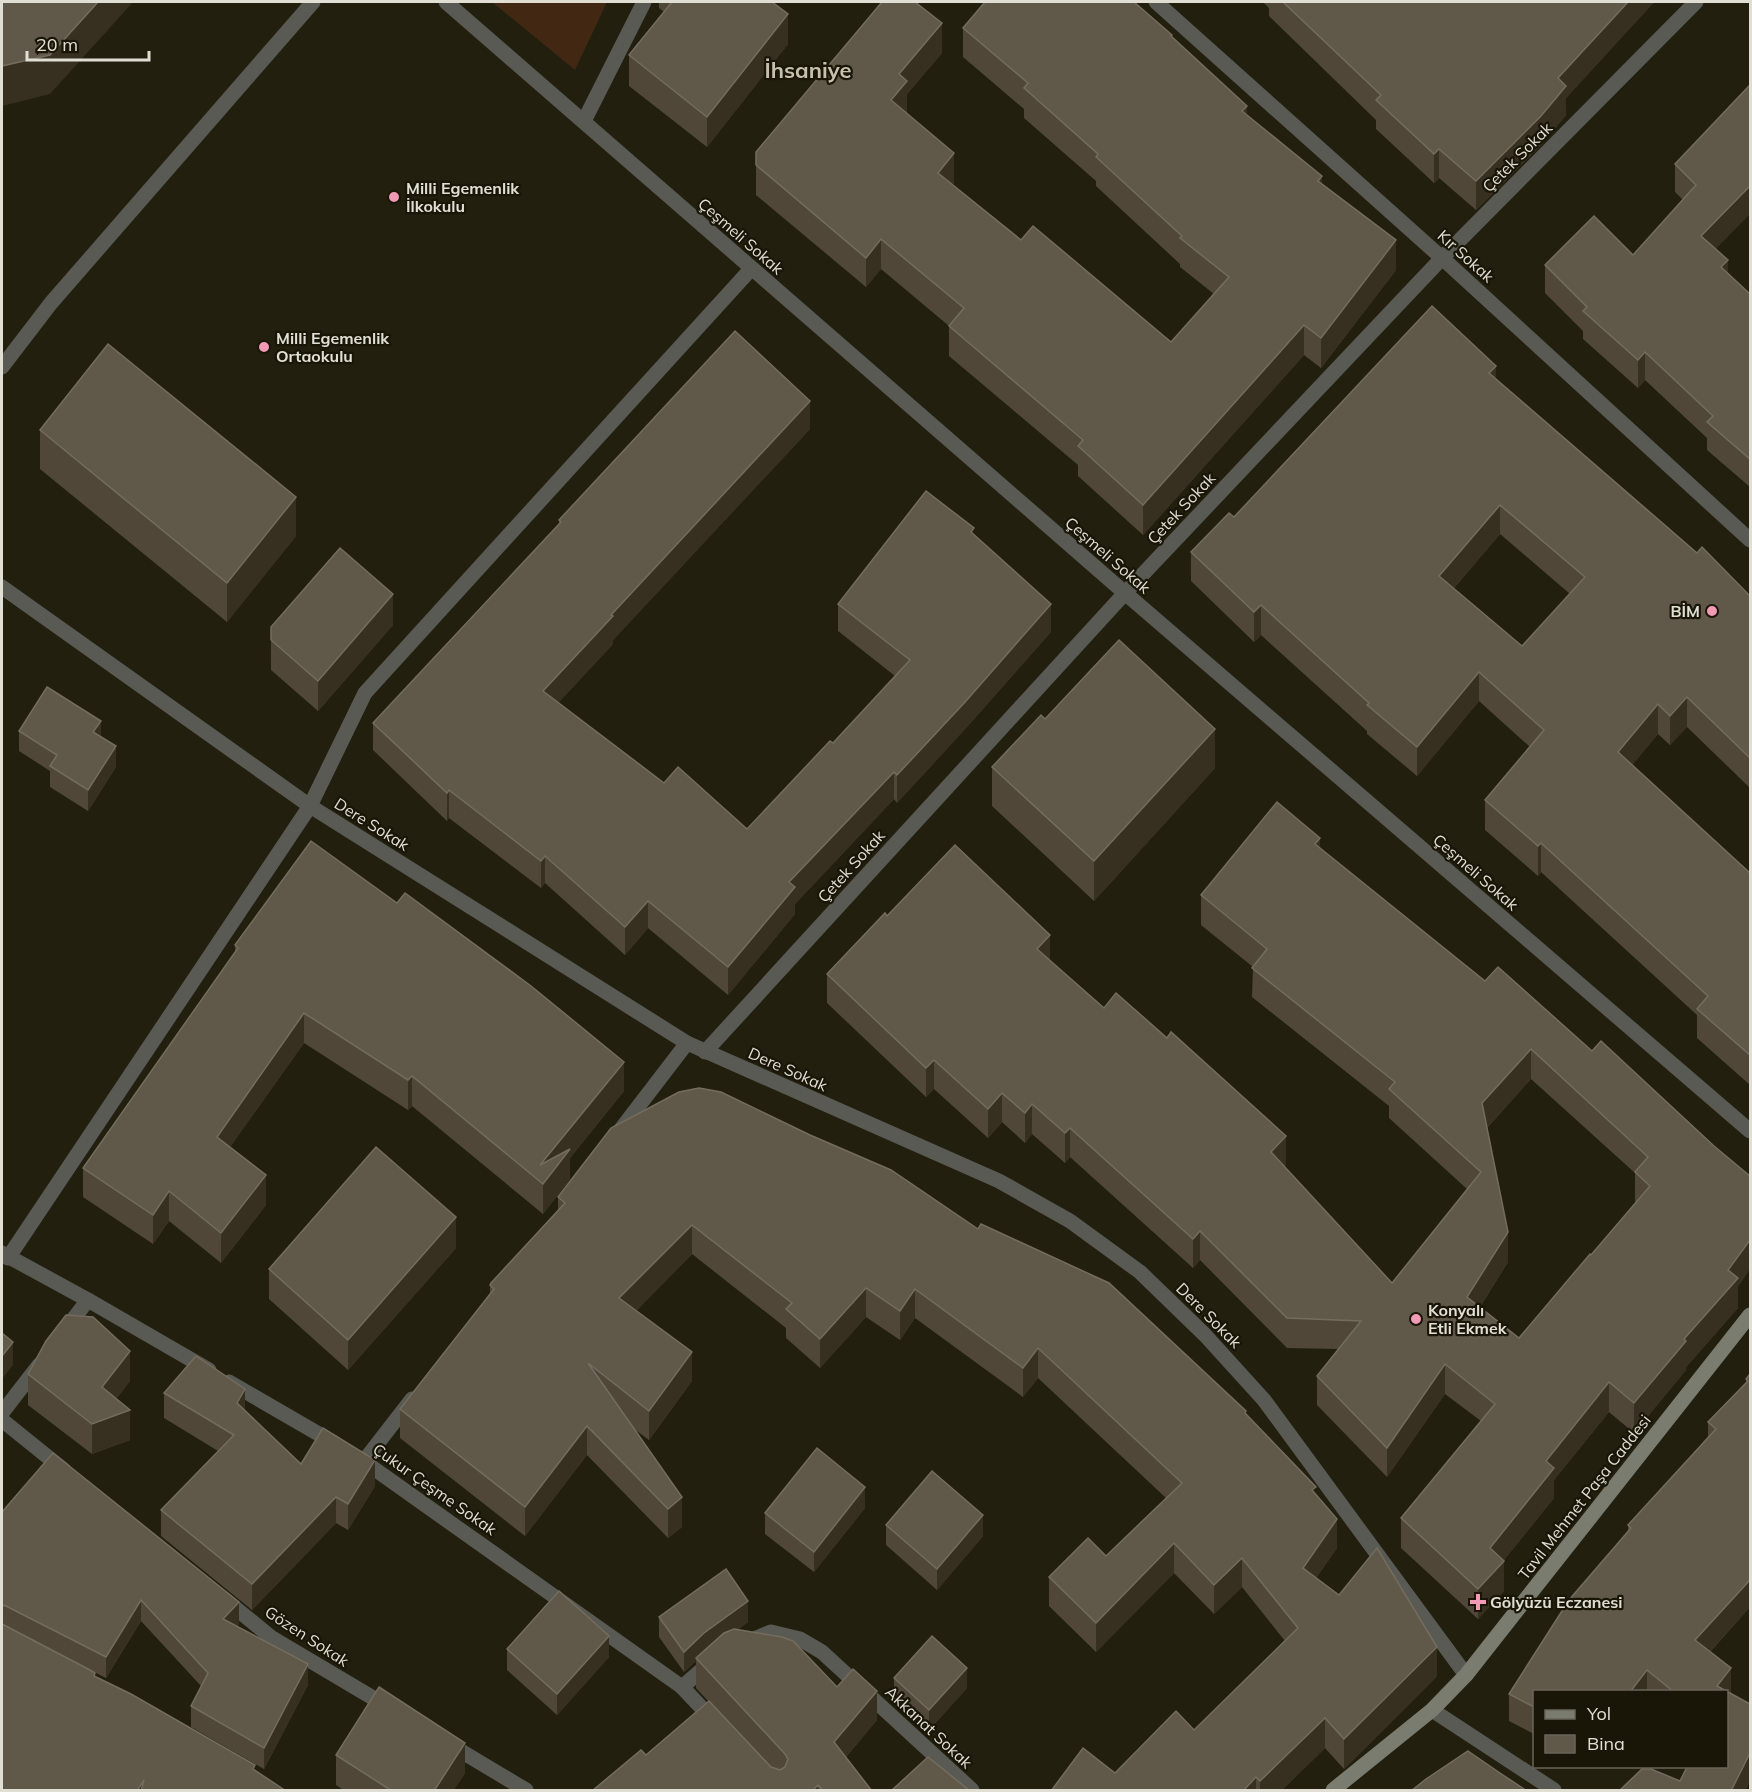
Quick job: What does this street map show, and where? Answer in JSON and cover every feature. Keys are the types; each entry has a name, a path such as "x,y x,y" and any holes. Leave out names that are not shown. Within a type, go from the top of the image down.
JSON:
{"main road":[{"name":"Tavil Mehmet Paşa Caddesi","path":"1333,1791 1432,1710 1466,1675 1750,1315"}],"street":[{"path":"2,367 51,303 313,2"},
{"name":"Çeşmeli Sokak","path":"446,2 1125,593 1750,1131"},
{"path":"584,121 644,2"},
{"name":"Kır Sokak","path":"1156,2 1442,258 1750,540"},
{"name":"Çetek Sokak","path":"705,1052 1125,593 1442,258 1696,2"},
{"path":"5,1256 310,806 365,693 751,269"},
{"name":"Dere Sokak","path":"2,587 310,806 687,1043 999,1181 1070,1221 1140,1272 1205,1335 1264,1400 1466,1675"},
{"path":"606,1148 687,1043"},
{"name":"Çukur Çeşme Sokak","path":"5,1256 88,1300 364,1461 682,1687 722,1730"},
{"path":"2,1413 88,1300"},
{"path":"364,1461 423,1385"},
{"path":"2,1420 76,1480"},
{"name":"Gözen Sokak","path":"207,1585 272,1638 402,1716"},
{"name":"Akkanat Sokak","path":"682,1687 724,1652 771,1632 800,1639 822,1652 972,1791"},
{"path":"1432,1710 1554,1791"},
{"path":"432,1734 526,1791"}],"shaded area":[{"path":"492,2 607,2 575,70"}],"building":[{"path":"2,2 98,2 50,55 2,66"},
{"path":"672,2 772,2 788,14 707,117 629,55"},
{"path":"882,2 915,2 942,23 899,74 907,81 891,100 954,153 938,173 1021,240 1033,226 1171,342 1229,277 1180,238 1182,236 1096,157 1098,154 1024,88 1028,83 963,28 985,2 1134,2 1247,106 1242,111 1322,176 1318,181 1396,240 1321,338 1304,325 1143,505 1078,446 1083,440 949,326 964,308 881,239 866,258 756,165 756,152"},
{"path":"1283,2 1628,2 1558,78 1566,86 1541,116 1476,181 1439,149 1434,154 1376,100 1381,95"},
{"path":"1750,85 1750,186 1701,236 1728,260 1721,267 1750,294 1750,459 1707,422 1713,416 1645,352 1638,360 1583,311 1587,307 1545,265 1594,216 1633,255 1696,185 1675,164"},
{"path":"1432,306 1496,366 1489,373 1697,553 1702,547 1750,596 1750,758 1687,697 1670,716 1658,704 1618,752 1750,873 1750,1055 1697,1009 1708,996 1541,843 1538,846 1485,800 1544,730 1479,672 1417,747 1367,705 1369,703 1261,605 1254,612 1191,552 1229,513 1234,517","holes":["1500,505 1585,577 1522,646 1439,576"]},
{"path":"735,331 810,401 543,691 664,783 678,767 747,829 830,741 833,743 910,660 838,604 926,491 974,528 971,532 1051,604 897,775 894,772 789,882 795,887 728,967 648,901 625,927 545,856 541,861 449,790 447,793 373,723"},
{"path":"108,344 296,497 227,583 40,430"},
{"path":"340,548 393,594 318,681 271,640 271,627"},
{"path":"1119,640 1215,729 1094,861 992,767 1041,715 1045,719"},
{"path":"47,687 101,721 93,732 116,746 88,790 50,766 57,755 19,731"},
{"path":"1277,802 1320,838 1315,844 1485,981 1498,967 1592,1051 1601,1041 1714,1146 1750,1176 1750,1240 1728,1270 1738,1278 1684,1339 1686,1341 1634,1403 1609,1382 1546,1461 1554,1468 1490,1548 1504,1561 1478,1589 1401,1518 1495,1404 1445,1364 1387,1448 1317,1376 1361,1321 1287,1318 1200,1231 1193,1239 1070,1128 1065,1133 1032,1104 1025,1113 1002,1093 988,1109 934,1060 926,1068 827,974 955,845 1050,935 1037,949 1104,1008 1116,993 1167,1038 1171,1032 1286,1136 1271,1152 1392,1283 1481,1172 1389,1089 1395,1082 1252,968 1267,949 1201,895","holes":["1531,1049 1648,1157 1635,1172 1650,1186 1519,1338 1467,1297 1508,1232 1482,1103"]},
{"path":"311,841 397,903 405,893 531,986 624,1062 540,1165 570,1149 543,1184 412,1076 408,1080 304,1013 217,1137 266,1175 221,1233 169,1191 153,1215 83,1168 238,948 235,945"},
{"path":"699,1088 721,1092 810,1135 891,1170 978,1229 981,1224 1109,1283 1246,1411 1245,1413 1316,1487 1312,1490 1337,1519 1303,1568 1339,1595 1377,1548 1437,1647 1344,1739 1325,1718 1260,1781 1256,1777 1243,1791 1051,1791 1083,1748 1115,1773 1176,1711 1194,1730 1298,1628 1242,1558 1214,1585 1174,1543 1096,1623 1049,1577 1088,1538 1106,1556 1182,1483 1038,1348 1023,1368 915,1289 900,1311 866,1288 820,1339 786,1309 792,1303 692,1225 619,1298 692,1352 649,1411 588,1363 682,1497 668,1509 587,1426 525,1507 400,1409 494,1289 491,1283 565,1203 558,1197 611,1128 679,1092"},
{"path":"376,1147 456,1217 348,1340 269,1269"},
{"path":"66,1315 93,1317 130,1351 102,1387 130,1410 92,1424 28,1374 46,1341"},
{"path":"2,1333 13,1342 2,1356"},
{"path":"196,1356 245,1389 237,1403 301,1464 323,1428 375,1460 348,1504 336,1497 252,1584 161,1510 234,1435 164,1393"},
{"path":"1750,1374 1750,1580 1695,1640 1731,1668 1717,1686 1724,1690 1672,1690 1647,1670 1632,1690 1533,1690 1533,1706 1509,1694 1569,1600 1631,1528 1628,1525 1716,1429 1708,1422 1748,1381 1746,1379"},
{"path":"817,1448 865,1487 814,1552 765,1513"},
{"path":"53,1453 239,1602 223,1619 308,1664 264,1748 191,1706 208,1673 141,1600 106,1657 2,1605 2,1512"},
{"path":"932,1471 983,1515 937,1569 886,1525"},
{"path":"726,1569 748,1601 704,1633 684,1652 659,1617"},
{"path":"559,1591 609,1636 557,1694 507,1649"},
{"path":"2,1624 90,1670 95,1673 94,1676 131,1694 255,1765 253,1769 286,1791 141,1791 144,1780 137,1791 2,1791"},
{"path":"734,1629 793,1641 837,1687 853,1669 877,1691 834,1742 872,1791 823,1791 818,1785 812,1791 592,1791 641,1750 646,1755 709,1701 771,1767 780,1770 785,1767 788,1759 785,1754 696,1658 724,1633"},
{"path":"932,1636 967,1668 929,1710 894,1678"},
{"path":"379,1687 465,1743 434,1791 392,1791 336,1755"},
{"path":"1728,1692 1750,1704 1750,1753 1731,1791 1619,1791 1642,1769 1651,1769 1680,1781 1686,1768 1728,1768"},
{"path":"1468,1751 1527,1791 1411,1791"},
{"path":"928,1757 970,1791 891,1791"}],"place":[{"name":"Milli Egemenlik İlkokulu","path":"394,197"},
{"name":"Milli Egemenlik Ortaokulu","path":"264,347"},
{"name":"BİM","path":"1712,611"},
{"name":"Konyalı Etli Ekmek","path":"1416,1319"},
{"name":"Gölyüzü Eczanesi","path":"1478,1602"}],"district":[{"name":"İhsaniye","path":"808,70"}]}
